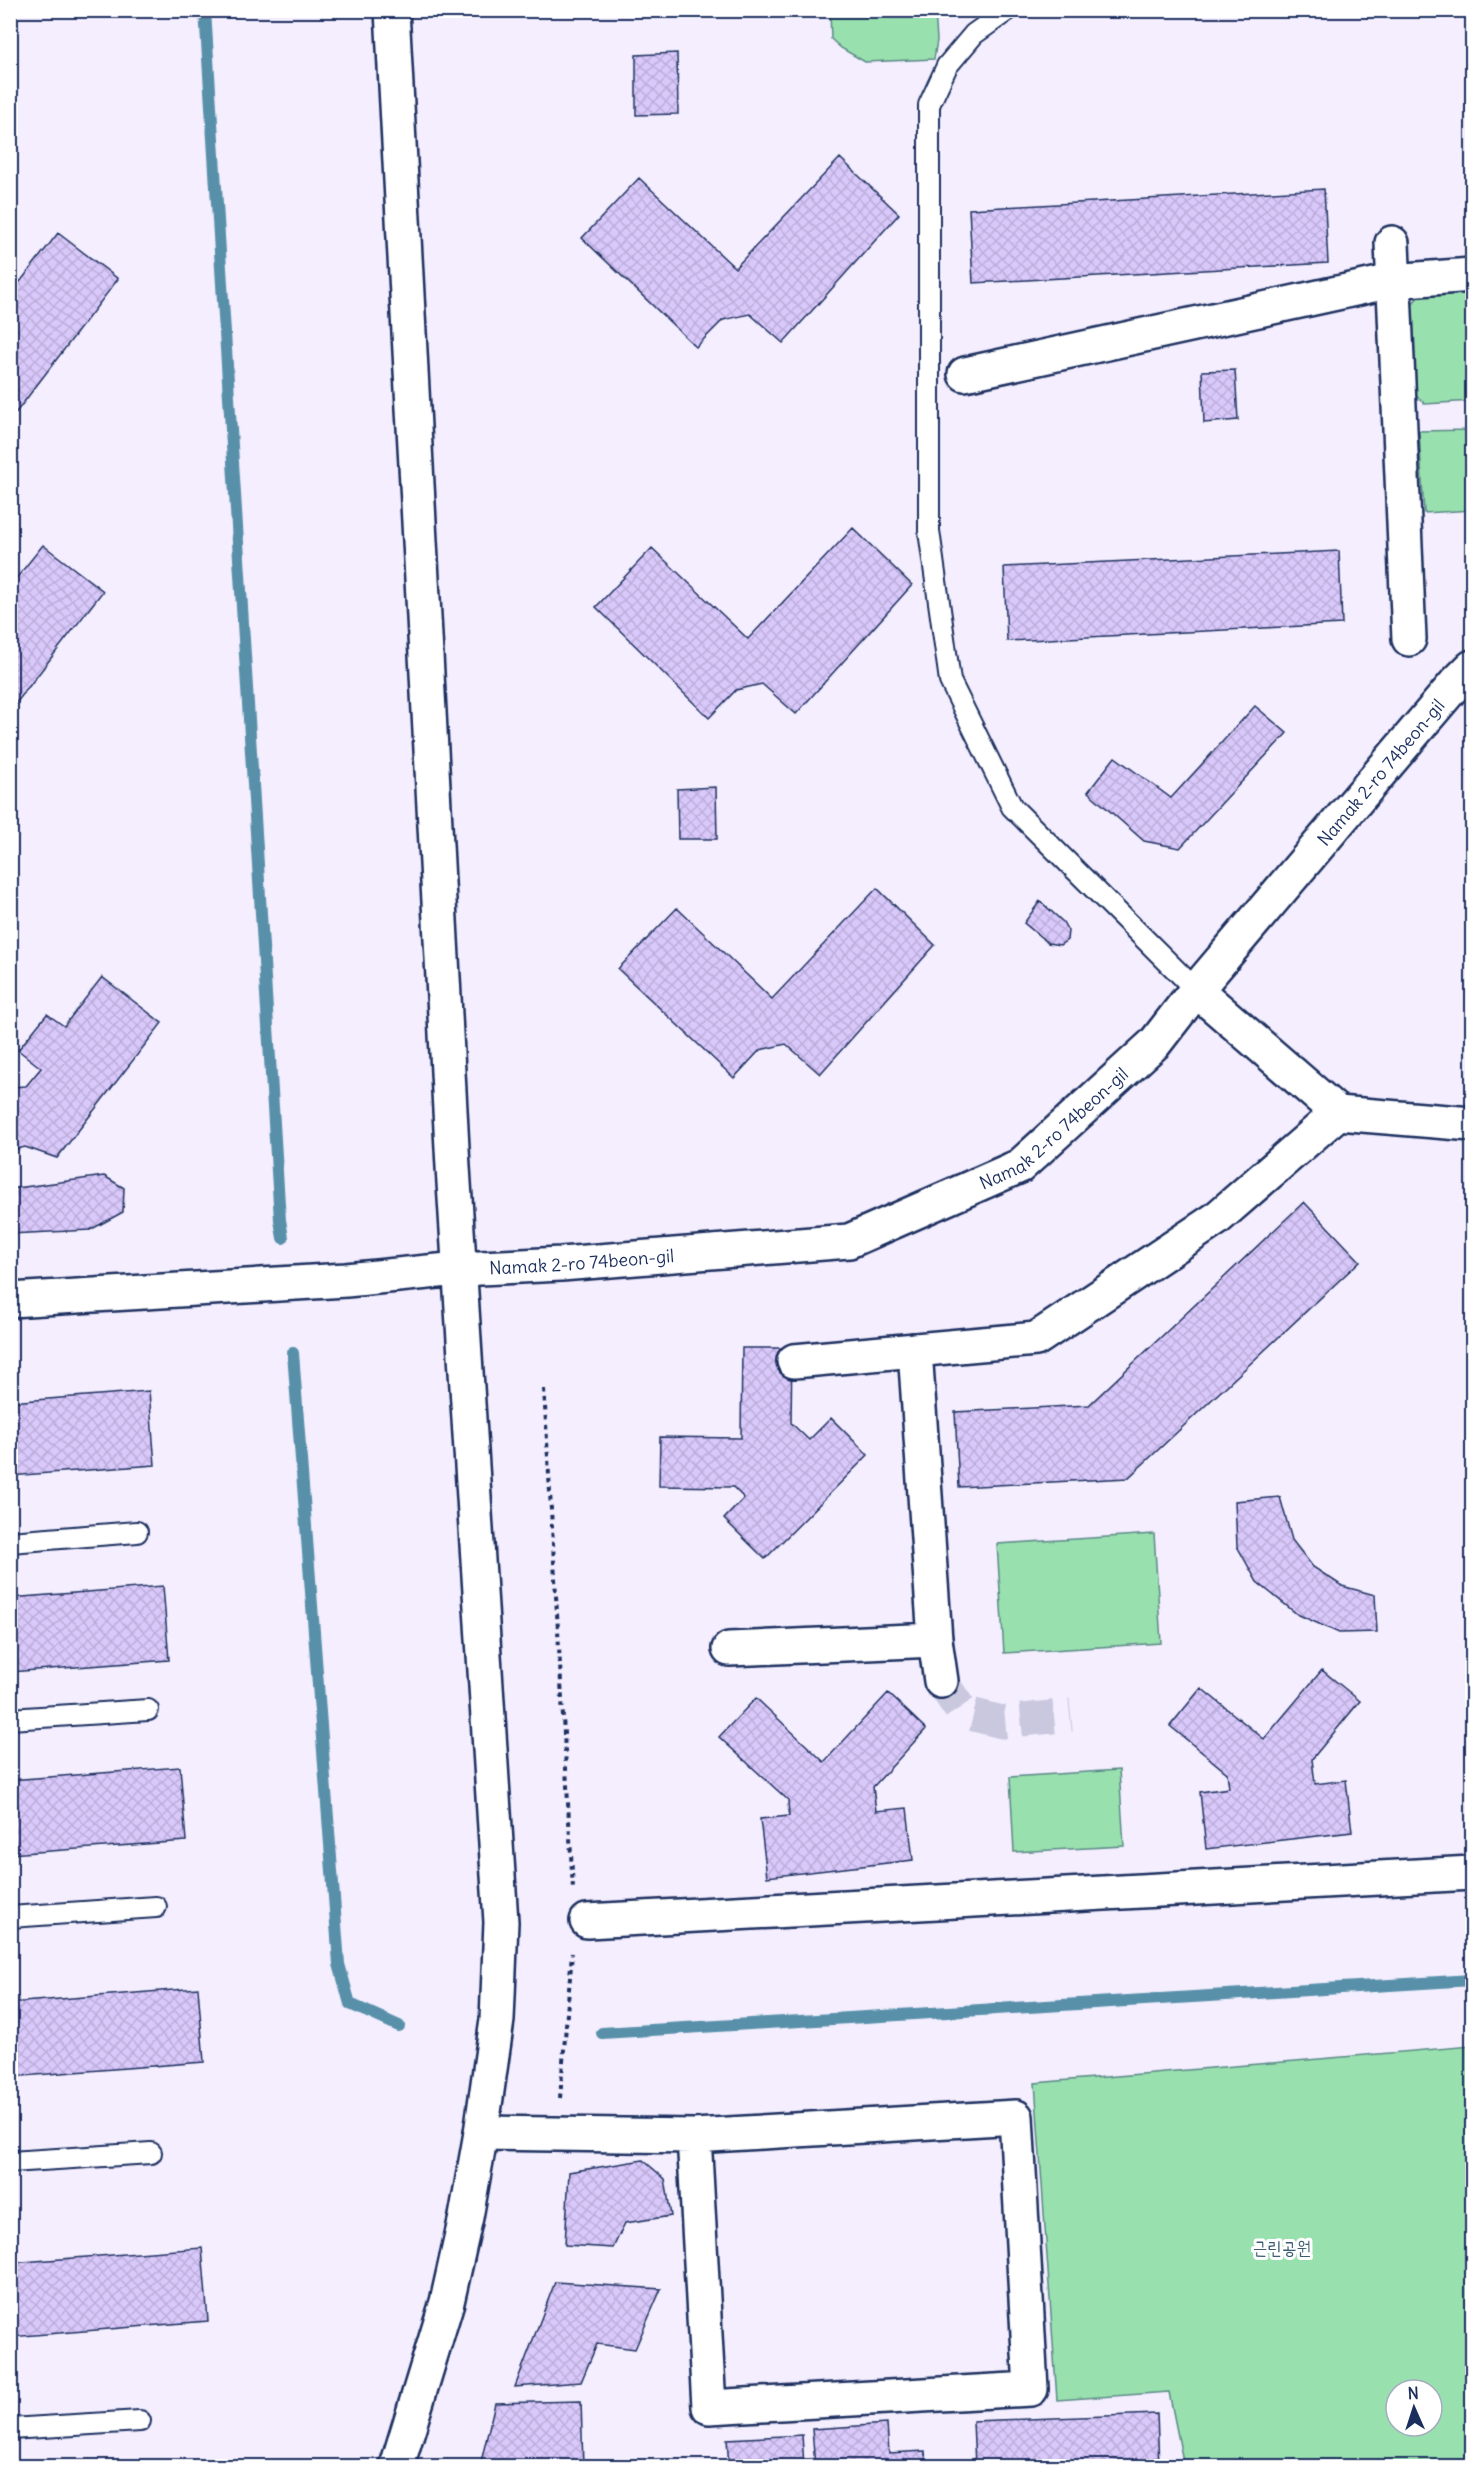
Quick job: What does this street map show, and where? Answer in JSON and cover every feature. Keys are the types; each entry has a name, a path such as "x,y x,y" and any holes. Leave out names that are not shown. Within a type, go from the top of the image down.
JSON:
{"street":[{"path":"392,10 459,1269 501,1923 497,2020 466,2217 447,2302 397,2466"},
{"path":"1392,243 1409,639"},
{"path":"966,374 1392,281 1473,275"},
{"name":"Namak 2-ro 74beon-gil","path":"10,1300 346,1280 459,1269 561,1264 849,1241 1020,1166 1155,1043 1196,990 1456,682 1473,667"},
{"path":"1196,990 1338,1113 1473,1124"},
{"path":"794,1361 1036,1339 1216,1219 1338,1113"},
{"path":"915,1350 935,1640 941,1681"},
{"path":"729,1649 935,1640"},
{"path":"578,1919 1473,1873"},
{"path":"481,2133 694,2136 1016,2117 1031,2389 709,2407 694,2136"}],"lane":[{"path":"1008,10 974,34 953,58 929,105 929,531 950,681 1012,807 1196,990"},
{"path":"10,1542 137,1532"},
{"path":"10,1719 148,1710"},
{"path":"10,1917 156,1907"},
{"path":"10,2162 151,2153"},
{"path":"10,2429 140,2421"}],"path":[{"path":"544,1389 578,1919 557,2133"}],"green space":[{"path":"830,11 935,11 937,40 934,59 865,62 841,48 831,39"},
{"path":"1472,292 1472,401 1425,404 1405,385 1401,317 1419,296"},
{"path":"1472,430 1472,510 1424,513 1419,431"},
{"path":"1154,1534 1161,1643 1004,1653 997,1544"},
{"path":"1119,1770 1124,1846 1014,1852 1010,1777"},
{"name":"근린공원","path":"1472,2046 1472,2466 1184,2466 1169,2392 1057,2400 1035,2083"}],"building":[{"path":"677,53 678,114 636,115 636,55"},
{"path":"840,158 899,214 783,343 750,314 723,320 696,347 582,238 639,178 735,268"},
{"path":"1324,189 1328,263 973,283 969,209"},
{"path":"58,233 118,279 14,415 10,413 10,274 20,282"},
{"path":"1235,370 1238,420 1204,423 1202,371"},
{"path":"853,528 912,585 796,714 762,684 736,690 709,718 596,607 652,548 748,639"},
{"path":"43,545 103,591 10,711 10,586"},
{"path":"1339,551 1342,624 1007,641 1004,567"},
{"path":"1255,706 1287,733 1180,848 1144,841 1088,792 1115,757 1171,798"},
{"path":"716,787 717,839 678,839 677,789"},
{"path":"877,888 935,945 820,1074 786,1044 760,1050 734,1078 618,969 677,908 772,999"},
{"path":"1040,901 1063,922 1068,931 1067,940 1060,945 1048,943 1024,923"},
{"path":"102,977 162,1023 57,1158 25,1147 10,1151 10,1087 26,1086 41,1068 18,1050 47,1014 64,1026"},
{"path":"104,1176 124,1188 123,1212 90,1230 10,1234 10,1189"},
{"path":"1304,1202 1360,1261 1128,1478 959,1487 955,1412 1089,1405"},
{"path":"742,1348 792,1348 791,1423 809,1440 831,1418 868,1455 765,1559 724,1519 744,1498 733,1487 659,1486 660,1437 741,1438"},
{"path":"149,1391 155,1465 10,1476 10,1402"},
{"path":"1280,1497 1292,1540 1313,1567 1342,1586 1375,1595 1377,1632 1339,1633 1297,1614 1257,1582 1237,1546 1235,1501"},
{"path":"163,1586 169,1660 10,1672 10,1598"},
{"path":"1322,1670 1360,1701 1312,1759 1315,1784 1346,1780 1352,1832 1206,1849 1200,1792 1229,1788 1227,1773 1170,1726 1201,1688 1264,1739"},
{"path":"888,1693 926,1729 873,1787 876,1811 907,1808 913,1860 767,1877 760,1819 789,1816 788,1800 719,1737 756,1698 824,1762"},
{"path":"180,1767 186,1841 10,1854 10,1780"},
{"path":"198,1988 204,2062 10,2077 10,2003"},
{"path":"643,2160 665,2179 671,2216 625,2223 613,2248 565,2245 569,2172"},
{"path":"202,2248 208,2321 10,2337 10,2263"},
{"path":"555,2282 661,2289 635,2349 597,2344 581,2382 515,2387"},
{"path":"581,2401 583,2466 480,2466 495,2403"},
{"path":"1157,2414 1159,2466 975,2466 973,2421"},
{"path":"887,2424 889,2453 925,2451 926,2466 815,2466 812,2429"},
{"path":"802,2435 804,2466 729,2466 727,2439"},
{"path":"134,2460 135,2466 52,2466"}],"waterway":[{"path":"205,10 280,1220 283,1238"},
{"path":"293,1353 339,1964 350,2004 399,2026"},
{"path":"602,2033 1472,1980"}],"tunnel":[{"path":"941,1681 962,1712 1002,1722 1071,1715"}]}
